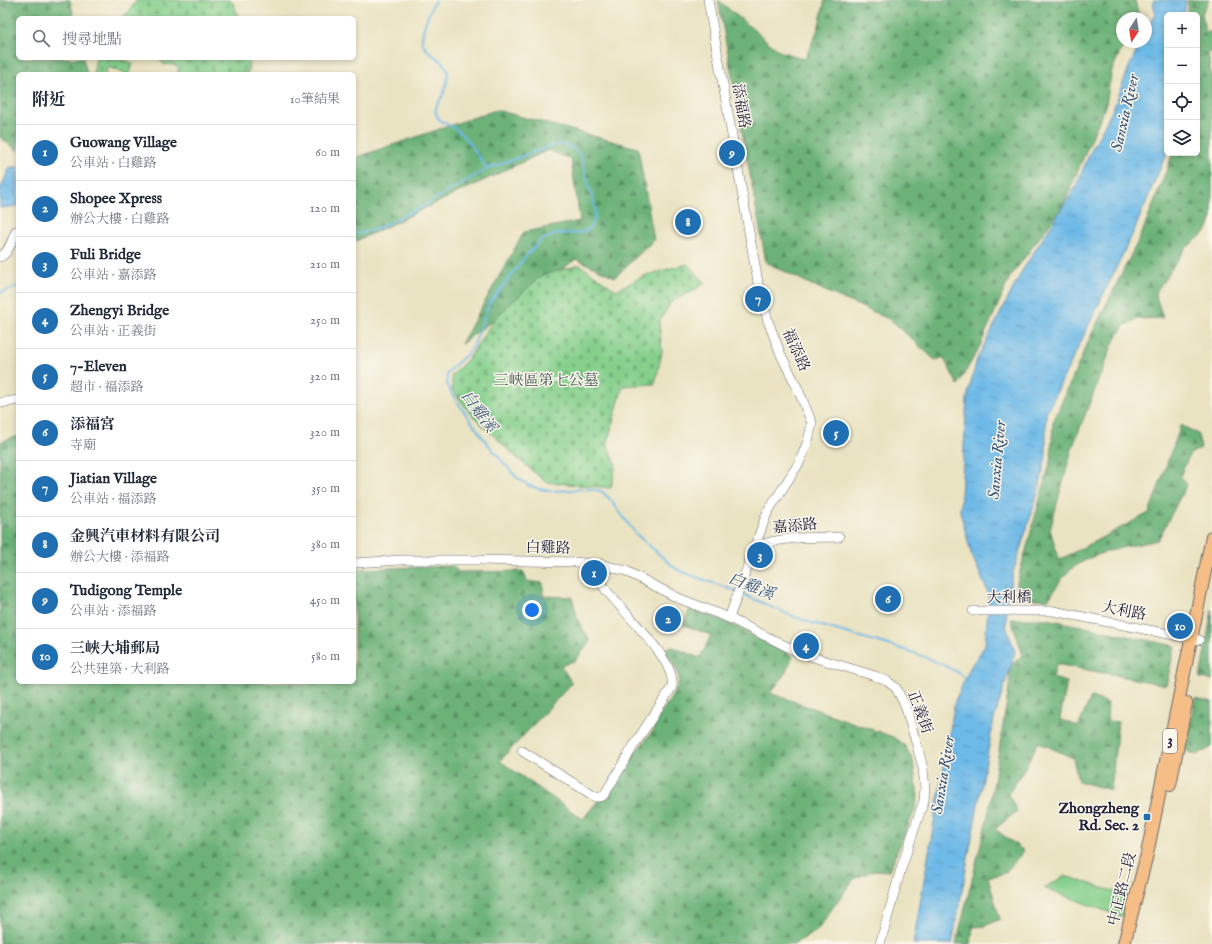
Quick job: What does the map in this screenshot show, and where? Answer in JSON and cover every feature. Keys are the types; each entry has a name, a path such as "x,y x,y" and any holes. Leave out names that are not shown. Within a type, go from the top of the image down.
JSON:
{"main road":[{"name":"中正路二段","path":"1132,944 1147,890 1195,639 1212,537"},
{"name":"中正路二段","path":"1124,944 1147,854 1195,639 1212,575"}],"street":[{"name":"添福路","path":"708,0 759,288"},
{"path":"0,257 4,255 16,231"},
{"name":"福添路","path":"755,547 767,513 800,463 808,441 812,423 797,386 781,355 768,321 759,288"},
{"path":"0,403 16,400"},
{"name":"嘉添路","path":"755,547 766,542 786,539 839,537"},
{"path":"729,618 755,547"},
{"name":"白雞路","path":"356,563 402,560 480,560 575,562 604,565 626,571 678,598 729,618"},
{"path":"522,751 594,796 599,798 602,797 672,687 672,673 653,644 603,586 601,574 604,565"},
{"name":"大利橋","path":"974,611 1044,611"},
{"name":"大利路","path":"1044,611 1053,611 1195,639"},
{"name":"正義街","path":"729,618 800,653 881,679 896,688 901,696 923,768 925,788 924,800 901,869 880,944"}],"green space":[{"path":"0,0 70,0 74,16 16,16 16,60 84,60 86,72 16,72 16,149 0,137"},
{"path":"137,0 230,0 233,3 238,16 123,16 128,13"},
{"path":"718,0 779,51 805,59 818,29 825,0 1135,0 1138,12 1116,12 1116,48 1122,48 1112,70 1106,104 1063,206 1010,277 980,346 958,385 943,357 936,361 891,320 814,286 766,262"},
{"path":"1188,0 1209,0 1202,13 1205,32 1212,32 1212,52 1208,53 1212,83 1212,218 1206,232 1186,248 1155,293 1163,318 1137,319 1124,326 1113,343 1073,446 1050,529 1059,560 1149,513 1181,425 1198,434 1201,448 1190,454 1180,476 1187,484 1158,540 1109,551 1075,566 1061,580 1048,600 1013,597 1051,459 1053,422 1093,331 1142,233 1172,156 1200,156 1200,12 1187,12"},
{"path":"96,60 124,60 133,63 131,72 121,72 107,67 106,72 93,72"},
{"path":"160,60 249,60 248,72 177,72 179,68 175,65 163,64"},
{"path":"496,110 638,148 654,240 615,277 576,259 461,344 524,232 580,221 571,159 548,150 356,241 356,157"},
{"name":"三峽區第七公墓","path":"687,264 705,282 693,291 671,302 659,322 662,352 655,384 623,386 607,444 616,464 611,488 546,482 518,459 472,415 452,390 452,375 468,359 495,318 542,275 580,265 616,290 646,275"},
{"path":"16,437 16,684 356,684 356,569 453,566 459,572 523,571 527,581 543,583 543,596 572,597 578,620 590,641 576,660 561,666 572,683 500,761 583,819 655,728 652,726 676,689 679,679 678,675 665,650 670,646 700,658 711,635 683,625 690,609 727,622 793,656 784,676 770,693 893,737 905,746 913,761 918,797 914,812 889,871 874,870 854,879 817,931 796,944 0,944 0,442"},
{"path":"1212,610 1212,680 1200,678"},
{"path":"1011,619 1047,619 1175,646 1166,685 1056,664 1053,678 1067,682 1060,719 1078,727 1091,697 1108,703 1107,721 1118,722 1111,790 1078,781 1073,758 1038,742 1026,767 1008,794 1017,811 995,829 1024,851 1005,873 988,877 1000,919 985,926 973,927 971,944 956,944 989,811 1009,688 1010,666 1023,655"},
{"path":"1195,698 1212,702 1212,747 1197,755 1184,750"},
{"path":"1065,876 1129,896 1122,917 1044,888"}],"water":[{"name":"Sanxia River","path":"1153,0 1186,0 1184,12 1164,12 1164,156 1165,156 1134,231 1046,414 1046,456 1039,490 1014,569 1007,597 1006,626 1015,652 994,719 952,944 913,944 955,701 971,666 985,646 989,595 971,553 960,511 967,398 977,359 1022,271 1075,188 1089,155 1115,105 1129,67 1138,48 1152,48 1152,19 1155,13"},
{"path":"10,167 16,167 16,206 0,208 0,190"}],"waterway":[{"path":"435,0 425,23 422,38 425,48 443,63 448,73 445,89 436,106 436,113 440,120 454,128 464,137 487,169"},
{"name":"白雞溪","path":"356,234 374,230 421,207 487,169 547,147 561,144 573,148 581,156 595,208 595,219 589,229 579,233 557,234 541,240 527,255 489,304 474,345 447,374 447,384 451,393 486,442 516,477 528,485 539,489 553,491 590,489 601,491 610,499 636,534 676,569 736,591"},
{"name":"白雞溪","path":"0,293 16,287"},
{"name":"白雞溪","path":"740,593 804,620 912,652 950,668 967,678"}],"place":[{"name":"Tudigong Temple","path":"732,153"},
{"name":"金興汽車材料有限公司","path":"688,222"},
{"name":"Jiatian Village","path":"758,299"},
{"name":"7-Eleven","path":"836,433"},
{"name":"Fuli Bridge","path":"760,555"},
{"name":"Guowang Village","path":"594,573"},
{"name":"添福宮","path":"888,599"},
{"name":"Shopee Xpress","path":"668,619"},
{"name":"三峽大埔郵局","path":"1180,626"},
{"name":"Zhengyi Bridge","path":"806,646"},
{"name":"Zhongzheng Rd. Sec. 2","path":"1147,817"}]}
